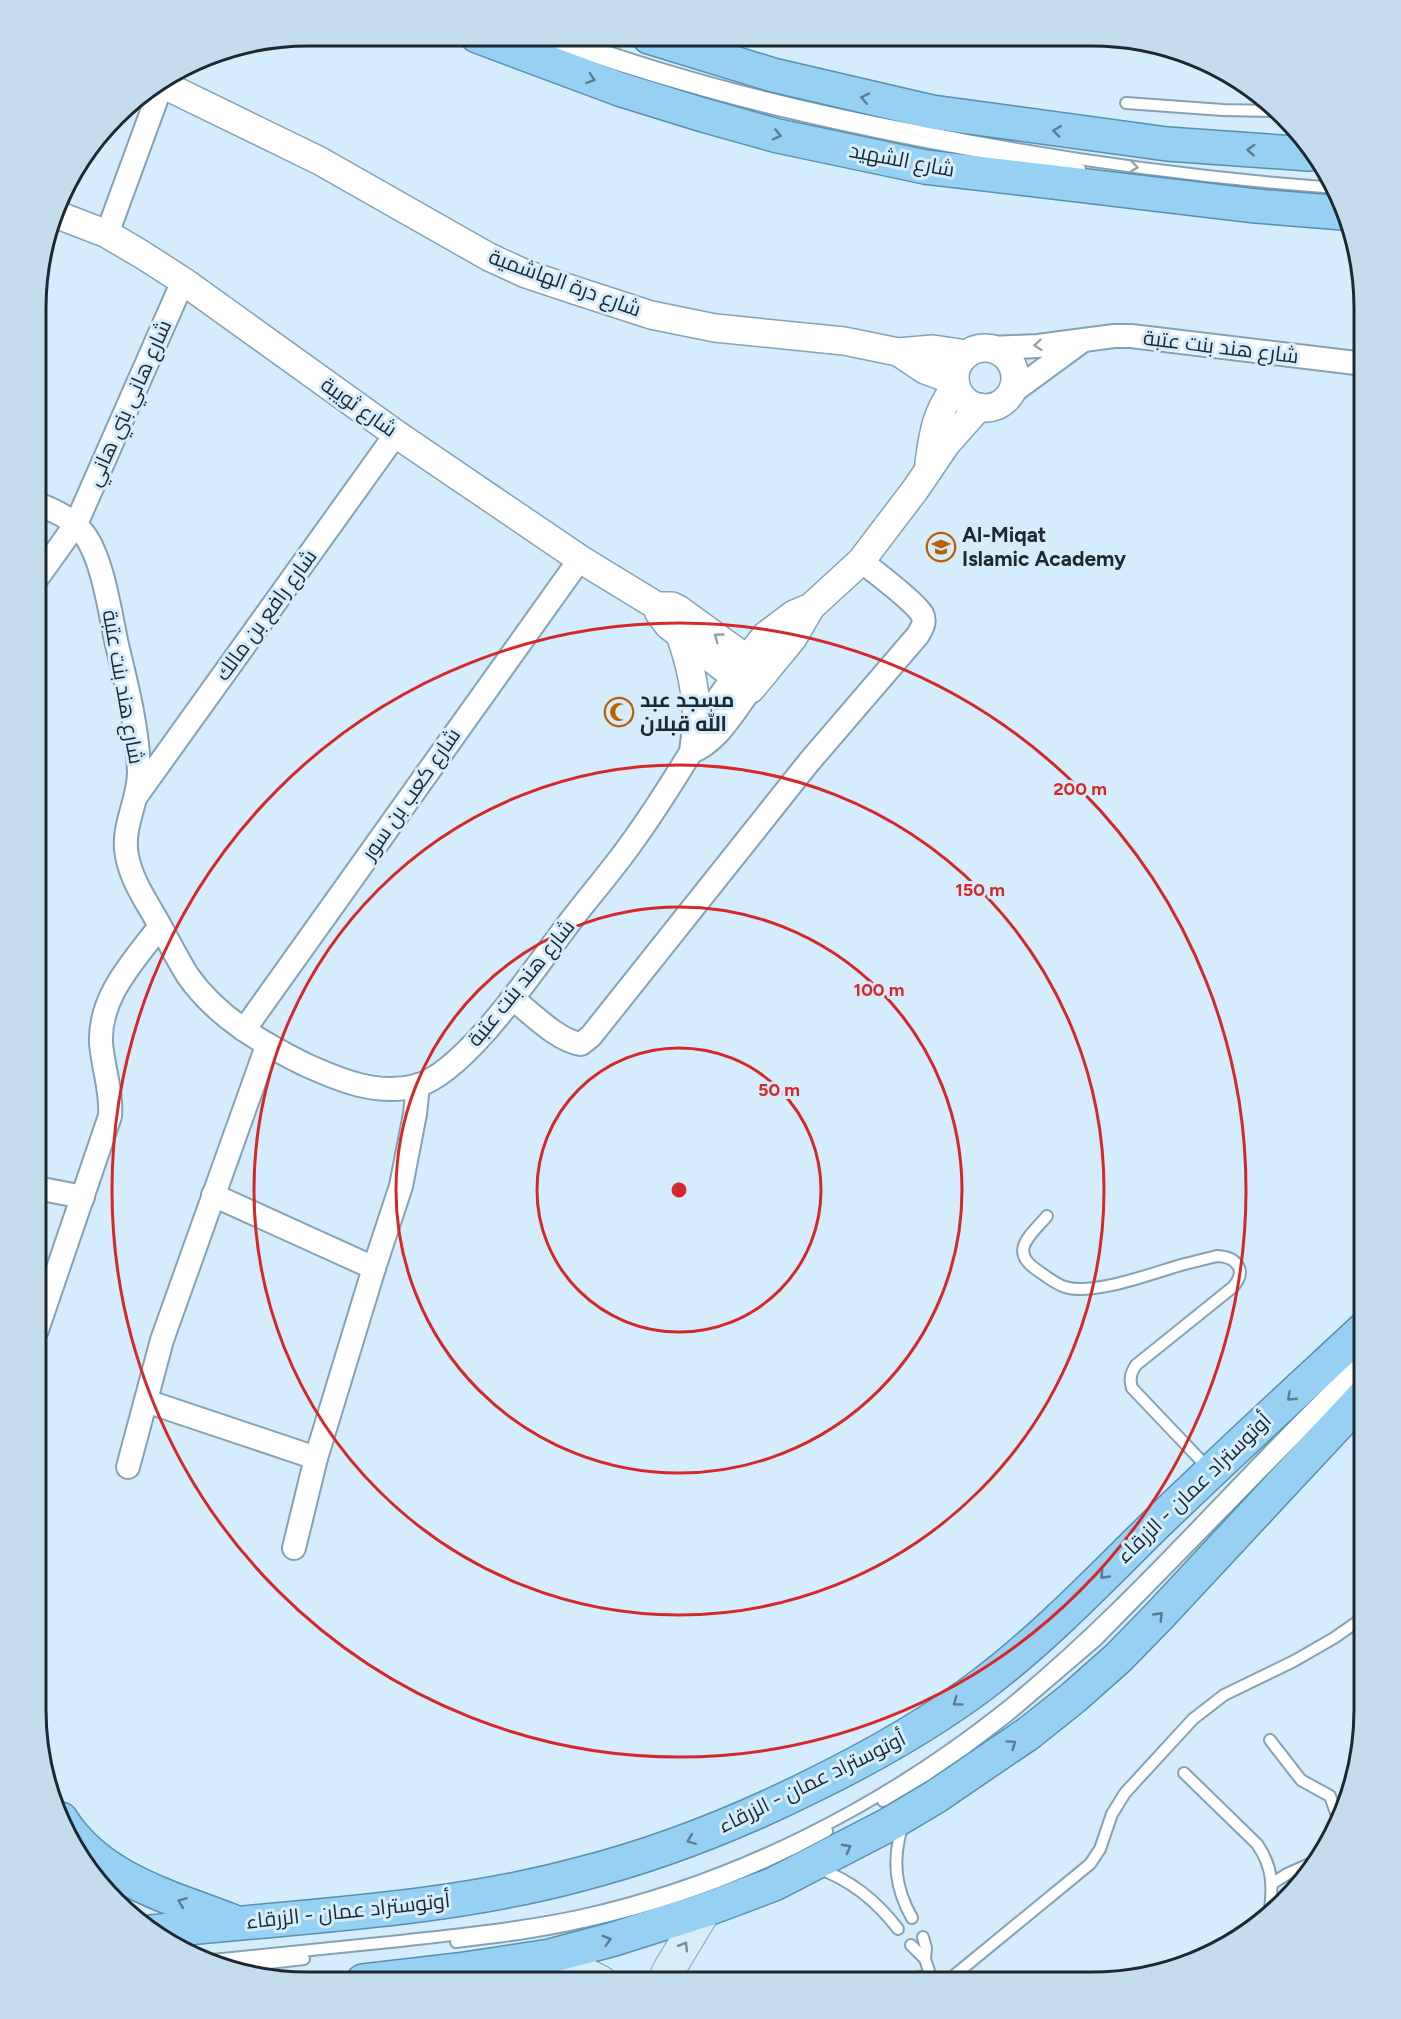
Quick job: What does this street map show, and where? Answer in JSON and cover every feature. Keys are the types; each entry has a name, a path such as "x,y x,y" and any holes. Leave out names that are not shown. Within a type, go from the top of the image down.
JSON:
{"highway":[{"name":"شارع الشهيد","path":"503,46 576,74 703,115 778,135 925,167 1256,206 1337,212"},
{"path":"678,46 773,75 932,112 1167,144 1303,154"},
{"name":"أوتوستراد عمان - الزرقاء","path":"166,1930 396,1908 520,1889 576,1876 653,1853 776,1804 903,1738 982,1685 1048,1631 1211,1471 1354,1338"},
{"path":"440,1972 550,1956 705,1910 774,1884 908,1814 1029,1733 1118,1658 1354,1407"},
{"path":"86,1849 119,1875 139,1885 236,1922"}],"main road":[{"path":"669,1972 705,1910"},
{"path":"550,1956 581,1972"}],"street":[{"name":"شارع درة الهاشمية","path":"169,87 320,161 489,257 536,277 651,315 683,323 756,334 844,341 898,352 933,349 979,351"},
{"path":"106,234 158,95"},
{"name":"شارع ثويبة","path":"63,216 106,234 183,281 396,434 580,559 657,606 672,606 678,609 749,674"},
{"name":"شارع هاني بني هاني","path":"46,566 76,524 183,281"},
{"name":"شارع هند بنت عتبة","path":"979,351 1131,336 1354,363"},
{"name":"شارع هند بنت عتبة","path":"1010,394 1085,340"},
{"path":"979,351 1005,356 1010,363 1014,378 1010,394 996,405 979,407 969,403 961,395 956,383 957,366 979,351"},
{"name":"شارع درة الهاشمية","path":"898,352 925,370 956,383"},
{"name":"شارع هند بنت عتبة","path":"929,468 933,433 938,416 956,383"},
{"name":"شارع هند بنت عتبة","path":"46,507 76,524 85,535 97,561 130,701 139,775 125,840 127,857 132,874 187,973 209,1001 267,1046 327,1075 365,1087 390,1089 418,1085 456,1061 485,1032 630,845 694,740 749,674 766,635 779,624 810,607 861,561 915,490 947,443 979,407"},
{"name":"شارع رافع بن مالك","path":"136,796 396,434"},
{"name":"شارع كعب بن سور","path":"244,1030 580,559"},
{"path":"512,998 572,1043 581,1044 591,1036 809,762 918,636 924,625 922,615 861,561"},
{"name":"شارع ثويبة","path":"657,606 662,620 680,635 749,674"},
{"path":"680,635 695,689 694,740"},
{"path":"46,1299 110,1116 110,1095 101,1045 103,1015 114,988 160,926"},
{"path":"128,1467 162,1340 267,1046"},
{"path":"294,1548 316,1458 401,1186 413,1126 418,1085"},
{"path":"46,1190 83,1197"},
{"path":"213,1196 374,1268"},
{"path":"146,1401 316,1458"}],"lane":[{"path":"562,46 613,64 725,97 929,143 1144,179 1234,190 1330,197"},
{"path":"593,46 728,88 930,134 1029,153 1179,174 1325,187"},
{"path":"1126,103 1213,110 1265,111"},
{"path":"1047,1216 1023,1246 1022,1254 1030,1266 1066,1287 1087,1288 1117,1284 1217,1256 1235,1261 1240,1270 1239,1280 1233,1287 1131,1371 1132,1388 1211,1471"},
{"path":"224,1959 452,1935 583,1915 723,1871 782,1846 842,1816 922,1769 1005,1709 1122,1602 1290,1428 1354,1367"},
{"path":"248,1965 518,1934 583,1923 685,1894 804,1844 925,1776 999,1722 1096,1641 1354,1378"},
{"path":"958,1972 1090,1864 1101,1849 1112,1814 1125,1793 1192,1719 1224,1695 1294,1661 1354,1624"},
{"path":"1270,1740 1301,1780 1330,1796 1335,1810"},
{"path":"1184,1773 1257,1844 1268,1862 1273,1883 1271,1903"},
{"path":"908,1814 898,1839 895,1867 900,1894 912,1918"},
{"path":"811,1866 854,1885 878,1905 898,1929"},
{"path":"1273,1883 1302,1867"},
{"path":"923,1937 927,1948 924,1959"},
{"path":"911,1945 924,1959 929,1972"}],"place":[{"name":"Al-Miqat Islamic Academy","path":"941,547"},
{"name":"مسجد عبد الله قبلان","path":"619,712"}]}
